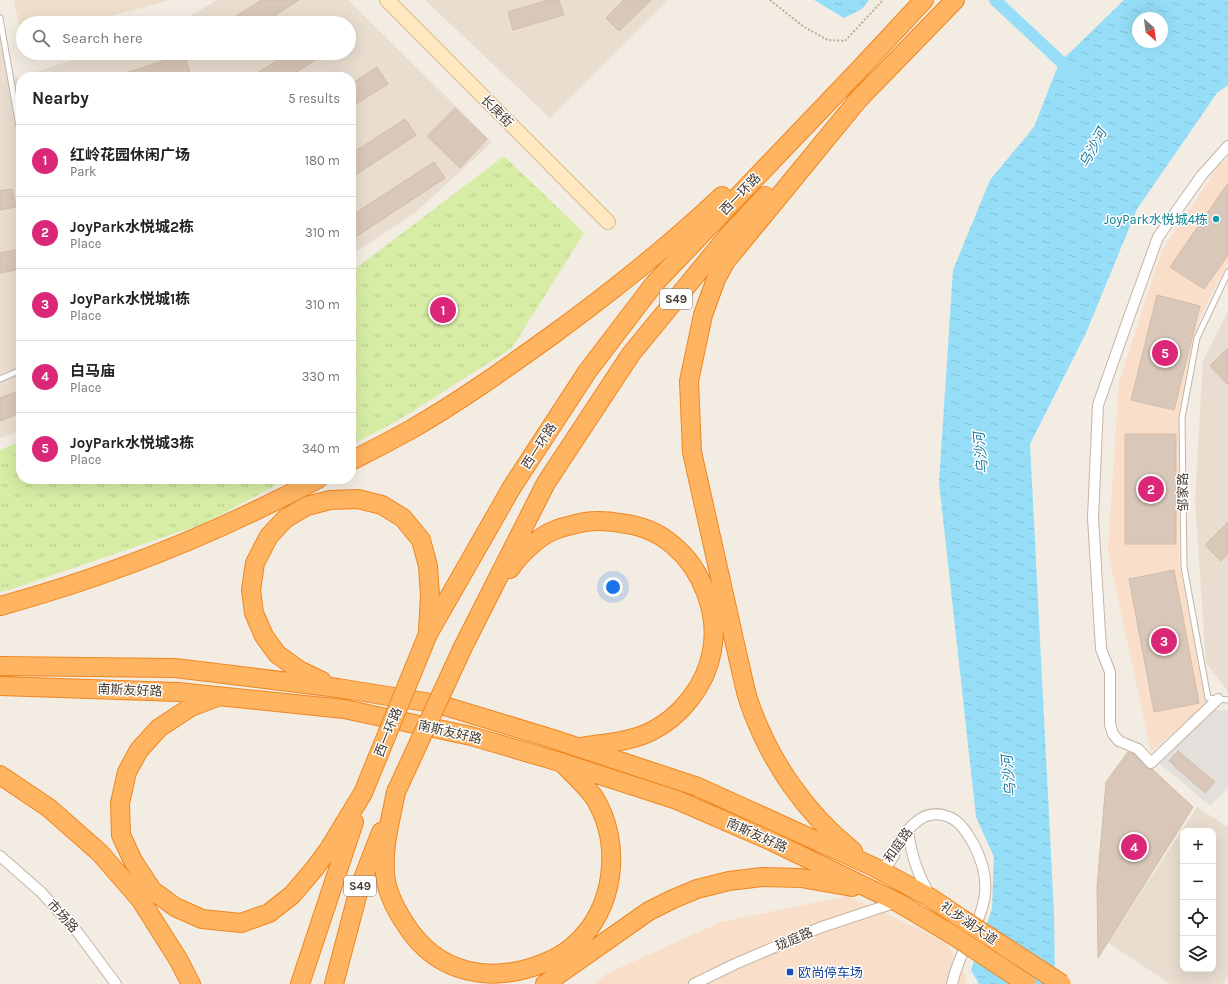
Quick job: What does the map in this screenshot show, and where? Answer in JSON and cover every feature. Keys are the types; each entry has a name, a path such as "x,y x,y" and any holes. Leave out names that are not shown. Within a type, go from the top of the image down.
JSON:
{"highway":[{"name":"西一环路","path":"300,984 363,793 428,634 512,487 587,372 654,284 924,0"},
{"name":"西一环路","path":"334,984 360,889 396,792 463,647 546,483 631,354 727,236 955,0"},
{"path":"356,459 410,430 473,390 634,274 695,222 855,74"},
{"path":"863,94 726,261 716,279 703,315 689,381 692,452 740,666 749,701 755,717 771,751 791,786 836,837 874,867"},
{"path":"0,606 112,572 192,540 308,484"},
{"path":"338,688 299,670 277,654 264,636 254,613 251,590 255,563 269,536 285,519 307,506 330,500 358,499 382,505 403,518 421,540 428,566 430,596 428,634"},
{"path":"463,647 514,563 534,543 553,530 578,523 603,520 629,524 652,531 673,545 691,564 707,594 713,622 712,650 706,672 696,690 684,706 668,720 649,732 624,740 578,747"},
{"name":"南斯友好路","path":"0,666 175,668 338,688 438,704 578,747 698,787 874,867"},
{"name":"南斯友好路","path":"0,686 178,692 344,709 471,736 563,763 677,800 769,840 874,891"},
{"path":"221,696 191,707 159,728 139,750 126,772 120,803 121,835 133,861 152,890 175,907 202,919 241,923 269,913 292,895 315,868 329,849 363,793"},
{"path":"396,792 385,847 385,874 390,895 399,914 411,932 425,948 440,960 460,969 481,975 508,974 531,969 554,959 573,947 588,930 600,911 609,888 612,863 610,838 604,819 593,797 563,763"},
{"path":"0,775 49,808 100,853 140,899 178,959 191,984"},
{"name":"礼步湖大道","path":"874,867 931,898 1062,984"},
{"path":"545,984 649,911 697,889 729,880 762,877 800,878 874,891"},
{"name":"礼步湖大道","path":"874,891 897,902 951,934 1027,984"}],"street":[{"name":"长庚街","path":"387,0 608,222"},
{"path":"1223,700 1151,762 1138,749 1119,741 1113,734 1110,724 1110,672 1101,649 1093,518 1098,405 1158,237 1202,175 1228,146"},
{"name":"和庭路","path":"874,867 881,867 888,864 896,852 900,840 914,823 922,818 932,814 941,814 957,821 963,828 982,864 985,888 982,910 955,971 952,984"},
{"path":"908,831 910,845 925,887 931,898"},
{"name":"市场路","path":"0,856 41,892 79,934 116,984"},
{"name":"珑庭路","path":"694,984 735,964 819,928 897,902"}],"lane":[{"path":"0,18 16,109"},
{"name":"邹家路","path":"1223,700 1208,698 1184,567 1182,418 1197,338 1228,272"},
{"path":"0,379 16,372"}],"path":[{"path":"770,0 804,27 828,40 845,41 883,0"}],"shaded area":[{"path":"14,0 170,0 112,16 17,16"},
{"path":"217,0 348,0 492,142 416,212 356,252 356,72 36,72 72,60 356,60 356,16 191,16"},
{"path":"425,0 668,0 550,118"},
{"path":"0,9 12,80 16,79 16,433 0,438"},
{"path":"1228,158 1228,262 1201,315 1179,410 1179,564 1207,704 1151,752 1108,551 1119,382 1162,250 1220,164"},
{"path":"1228,311 1228,691 1206,663 1195,500 1203,361"},
{"path":"1206,709 1228,711 1228,788 1210,806 1157,761"},
{"path":"1197,807 1228,827 1228,976 1223,984 1171,984 1108,943 1180,833 1180,972 1216,972 1216,828 1183,828"},
{"path":"847,896 945,941 966,975 965,984 594,984 606,974 721,922"}],"green space":[{"path":"504,156 584,233 512,348 399,420 356,442 356,268"},
{"path":"16,443 16,484 279,484 205,523 0,592 0,450"}],"water":[{"path":"814,0 869,0 862,9 844,18"},
{"name":"乌沙河","path":"1124,0 1228,0 1228,85 1217,93 1137,209 1086,333 1030,444 1054,913 1055,984 979,984 971,970 992,909 994,857 976,817 939,482 953,270 990,180 1034,127 1059,63"}],"building":[{"path":"262,0 299,0 274,16 236,16"},
{"path":"548,0 559,0 564,15 513,30 508,12"},
{"path":"624,0 651,0 619,31 606,18"},
{"path":"166,60 186,60 190,72 129,72"},
{"path":"278,60 315,60 297,72 259,72"},
{"path":"377,67 388,84 356,104 356,81"},
{"path":"455,108 487,139 460,168 427,136"},
{"path":"405,119 416,135 356,175 356,151"},
{"path":"434,162 445,178 356,237 356,213"},
{"name":"JoyPark水悦城4栋","path":"1228,183 1228,255 1204,289 1170,267"},
{"path":"12,189 16,207 0,210 0,191"},
{"path":"16,250 16,270 0,273 0,253"},
{"path":"1157,295 1200,306 1174,410 1131,400"},
{"path":"1228,348 1228,385 1210,366"},
{"path":"16,392 16,415 0,421 0,398"},
{"path":"1125,434 1176,434 1176,544 1125,544"},
{"path":"1228,522 1228,553 1221,561 1205,545"},
{"path":"1174,570 1199,703 1154,712 1129,579"},
{"path":"1178,751 1215,782 1205,793 1169,761"},
{"path":"1128,752 1134,754 1147,768 1152,769 1193,807 1098,958 1097,887 1106,782"}],"waterway":[{"path":"995,0 1071,71"}],"place":[{"name":"JoyPark水悦城4栋","path":"1216,219"},
{"name":"红岭花园休闲广场","path":"443,310"},
{"name":"JoyPark水悦城3栋","path":"1165,353"},
{"name":"JoyPark水悦城2栋","path":"1151,489"},
{"name":"JoyPark水悦城1栋","path":"1164,641"},
{"name":"白马庙","path":"1134,847"},
{"name":"欧尚停车场","path":"790,972"}]}
